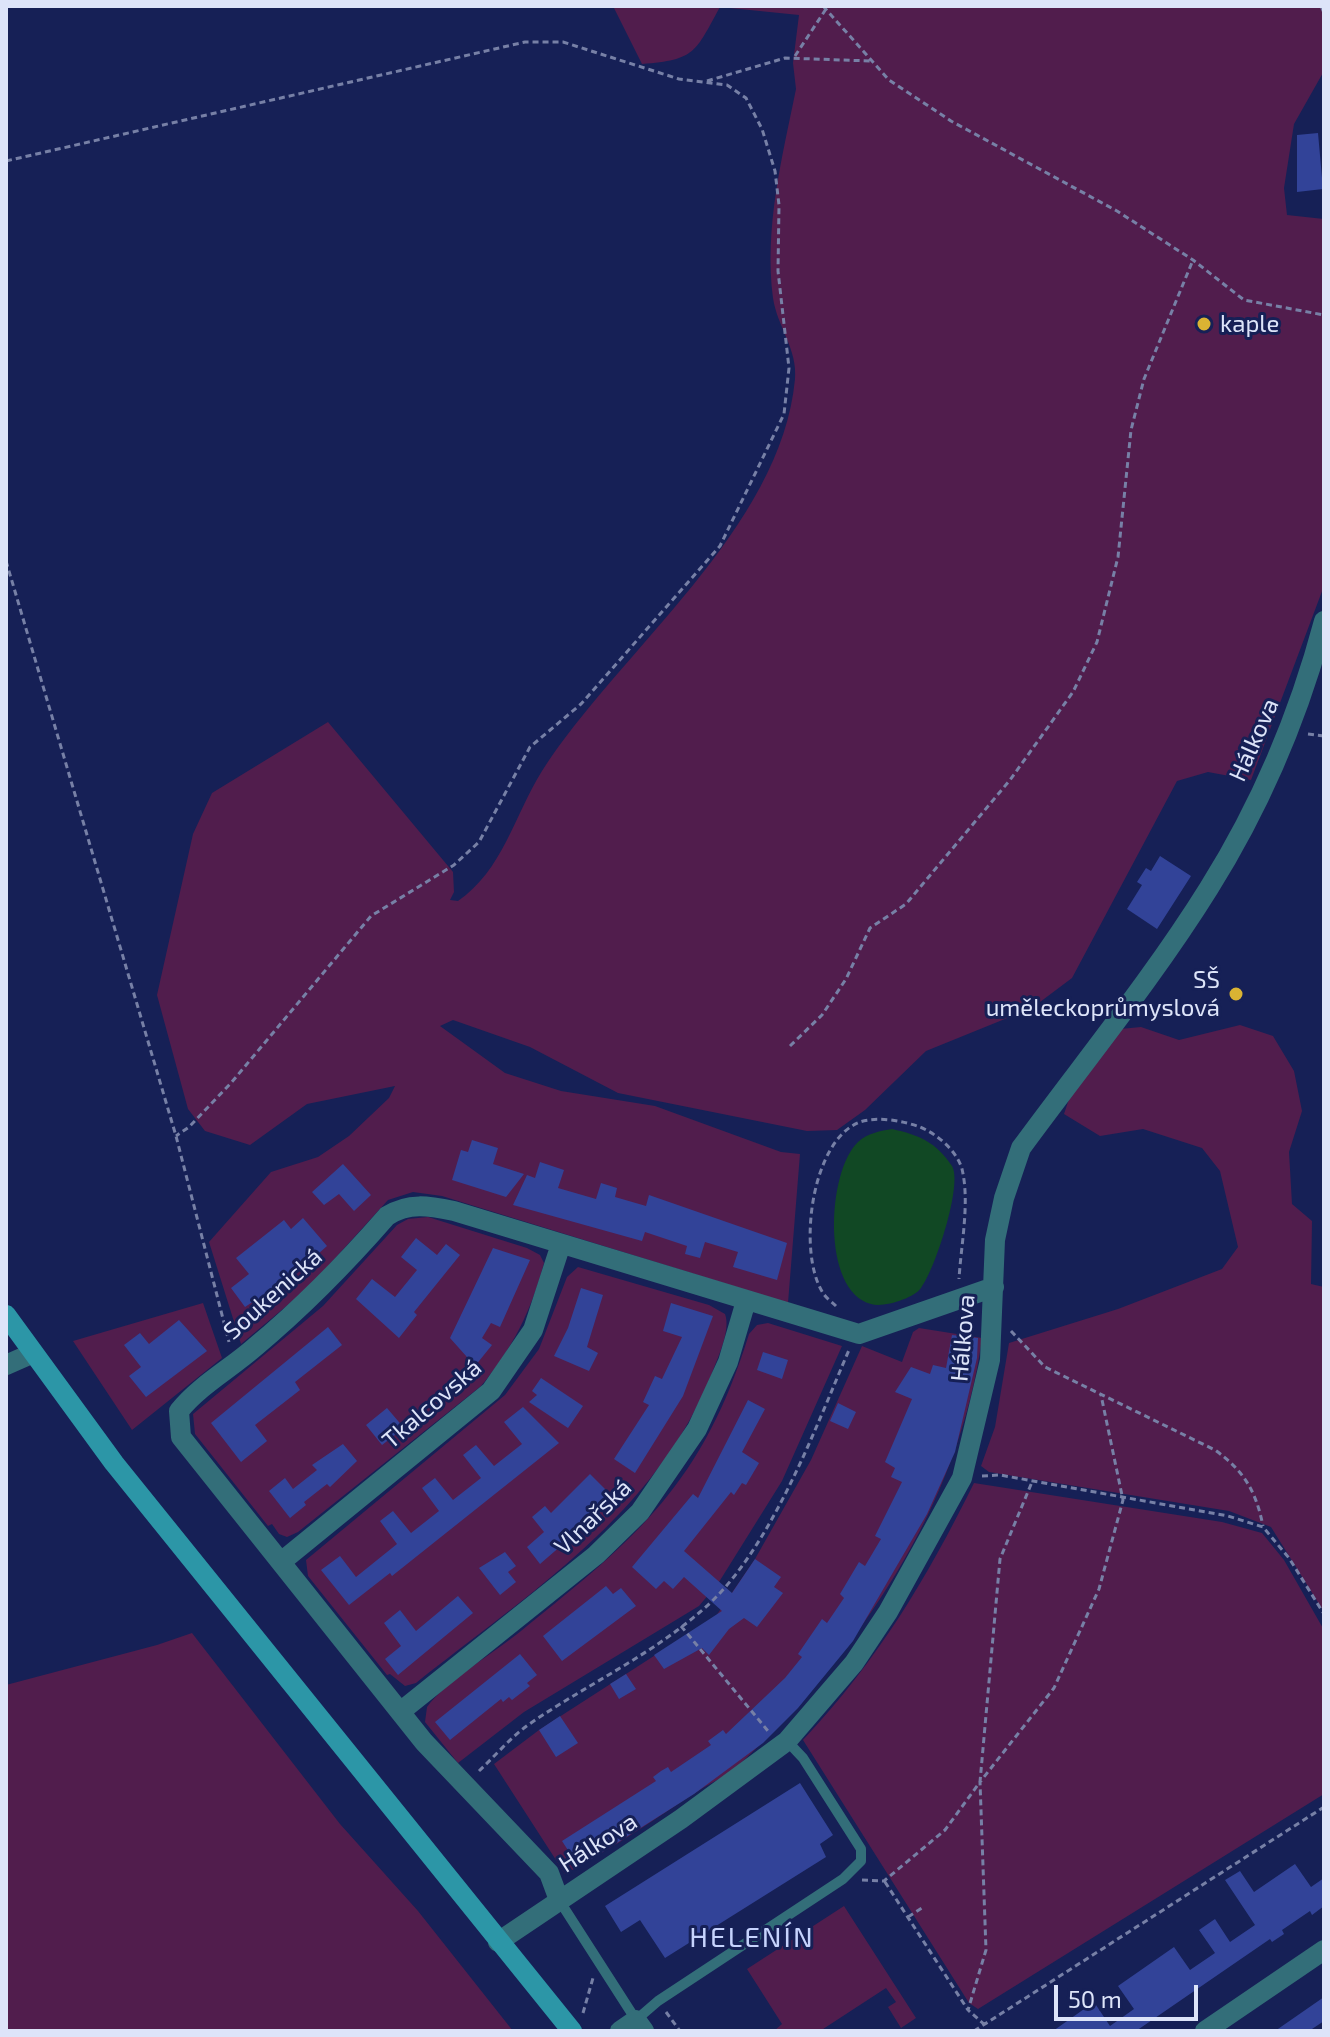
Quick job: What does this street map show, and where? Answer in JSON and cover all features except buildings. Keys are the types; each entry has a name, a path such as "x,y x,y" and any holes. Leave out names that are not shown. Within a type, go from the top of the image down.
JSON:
{"main road":[{"path":"6,1315 31,1354 114,1463 498,1942 577,2024"}],"street":[{"name":"Hálkova","path":"498,1942 681,1819 783,1744 854,1663 888,1612 962,1478 990,1360 995,1240 1004,1198 1021,1148 1210,887 1278,758 1324,621"},
{"name":"Soukenická","path":"559,1900 549,1873 400,1712 181,1437 179,1411 188,1399 234,1364 313,1295 387,1216 399,1208 415,1205 454,1211 859,1334"},
{"name":"Tkalcovská","path":"281,1562 491,1391 533,1330 561,1244"},
{"path":"859,1334 994,1287"},
{"name":"Vlnařská","path":"400,1712 596,1555 640,1512 697,1429 728,1362 746,1301"},
{"path":"6,1365 31,1354"},
{"path":"1205,2031 1324,1950"}],"lane":[{"path":"559,1900 633,2027 658,2001 843,1879 861,1861 861,1849 803,1758 783,1744"}],"path":[{"path":"1321,6 1324,13"},
{"path":"794,58 824,8 889,80 951,121 1117,211 1193,260 1244,300 1324,315"},
{"path":"6,161 525,42 563,42 679,79 727,85 746,98 762,129 775,171 780,297 789,368 784,414 720,546 581,704 530,747 479,842 454,865 371,916 241,1072 189,1127 176,1136"},
{"path":"703,82 794,58 871,61"},
{"path":"790,1046 822,1015 846,979 870,928 906,904 1010,780 1073,692 1097,642 1118,557 1131,430 1144,379 1193,260"},
{"path":"6,561 176,1136 234,1364"},
{"path":"838,1308 822,1292 815,1266 811,1206 823,1162 839,1138 859,1122 874,1120 897,1121 933,1133 961,1165 966,1187 958,1299"},
{"path":"1007,1326 1045,1367 1215,1450 1235,1465 1258,1501 1263,1527 1289,1558 1324,1614"},
{"path":"464,1784 524,1728 701,1612 729,1581 780,1504 859,1334"},
{"path":"843,1879 884,1881 945,1830 1054,1688 1099,1589 1123,1500 1101,1395"},
{"path":"962,1478 1000,1475 1123,1500 1228,1516 1263,1527"},
{"path":"968,2010 986,1950 980,1782 1000,1559 1032,1482"},
{"path":"681,1626 783,1744"},
{"path":"974,2031 1324,1807"},
{"path":"884,1881 968,2010 985,2025"},
{"path":"908,1917 922,1908"},
{"path":"577,2024 598,1963"},
{"path":"658,2001 680,2031"}],"shaded area":[{"path":"613,6 1324,6 1324,71 1294,124 1284,188 1287,215 1324,219 1324,586 1251,780 1208,772 1177,781 1072,978 1032,1008 926,1051 865,1110 837,1130 807,1131 618,1093 530,1047 453,1020 440,1026 505,1073 561,1091 655,1106 781,1152 800,1154 788,1303 442,1196 413,1192 388,1200 308,1288 241,1344 209,1242 271,1172 318,1157 349,1136 389,1098 395,1086 307,1104 250,1145 205,1131 188,1109 157,995 193,834 212,793 328,722 453,872 454,892 450,900 458,901 486,874 497,858 542,771 575,726 729,537 761,487 783,434 795,368 773,298 771,246 776,193 796,89 793,63 799,15 720,7 692,51 673,60 642,64"},
{"path":"1240,1025 1273,1036 1294,1071 1302,1111 1289,1152 1292,1204 1312,1221 1311,1284 1324,1287 1324,1612 1271,1527 1229,1511 989,1472 981,1466 995,1427 1009,1343 1118,1309 1222,1269 1238,1247 1220,1171 1202,1148 1143,1129 1100,1136 1064,1114 1085,1051 1110,1030 1141,1027 1179,1040"},
{"path":"892,1129 919,1137 940,1151 952,1166 954,1190 940,1246 921,1288 906,1299 877,1305 855,1294 844,1277 837,1255 835,1203 840,1178 858,1142 870,1134"},
{"path":"428,1217 527,1248 540,1255 544,1263 520,1328 503,1358 481,1386 298,1532 287,1537 279,1534 272,1524 268,1526 195,1434 193,1414 323,1306 397,1225 408,1219"},
{"path":"578,1267 709,1305 725,1314 725,1335 712,1373 688,1423 658,1468 624,1509 545,1582 416,1683 405,1686 390,1674 387,1675 308,1576 306,1560 505,1395 539,1349 567,1277"},
{"path":"203,1303 222,1358 132,1430 73,1341"},
{"path":"768,1323 842,1346 782,1481 719,1582 699,1606 524,1712 458,1763 425,1722 427,1707 458,1678 600,1566 662,1503 710,1430 731,1386 749,1334 757,1325"},
{"path":"919,1328 982,1338 970,1400 951,1460 926,1518 896,1573 824,1675 738,1766 565,1874 494,1764 539,1730 716,1616 755,1559 811,1460 862,1346 902,1362 913,1332"},
{"path":"974,1483 1222,1522 1262,1533 1284,1560 1324,1630 1324,1794 978,2009 969,2003 803,1740 855,1680 899,1618 938,1553"},
{"path":"192,1633 340,1824 418,1911 513,2031 6,2031 6,1685"},
{"path":"844,1906 916,2018 901,2028 888,2007 896,2002 886,1988 820,2031 774,2031 782,2024 747,1969"}],"place":[{"name":"kaple","path":"1204,324"},
{"name":"SŠ uměleckoprůmyslová","path":"1236,994"}],"district":[{"name":"HELENÍN","path":"752,1938"}]}
